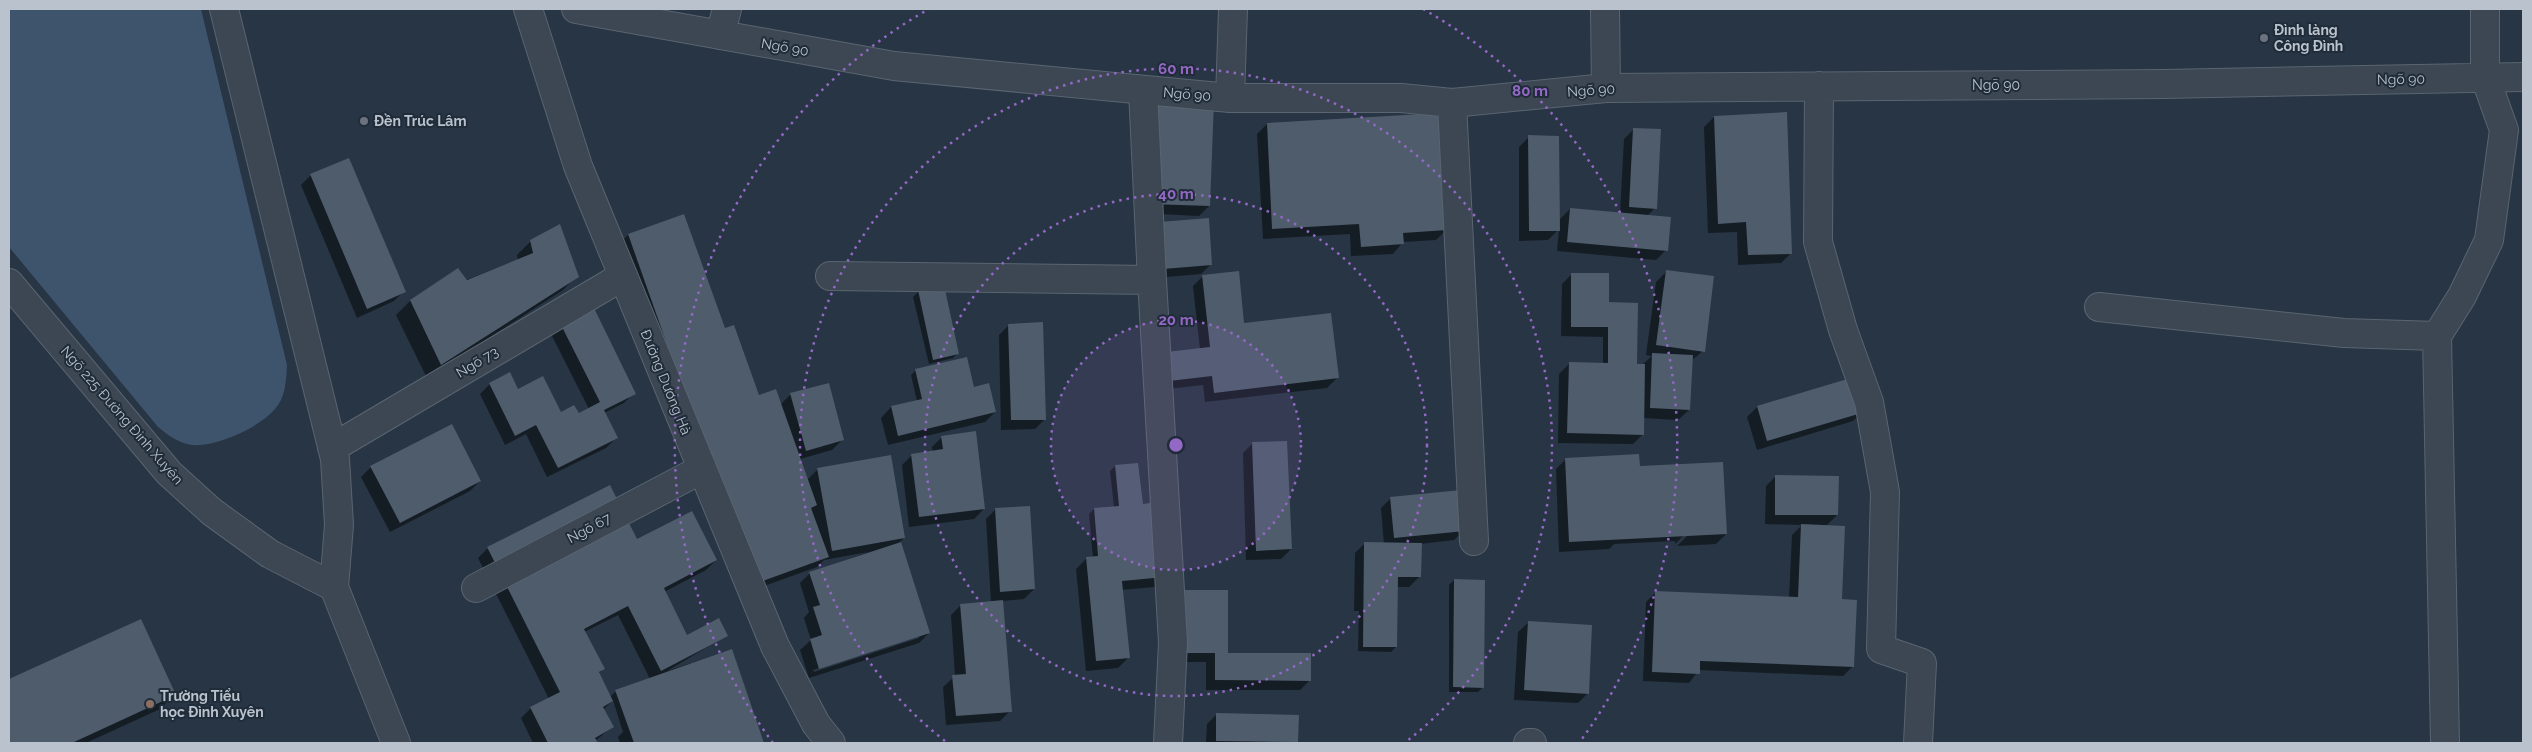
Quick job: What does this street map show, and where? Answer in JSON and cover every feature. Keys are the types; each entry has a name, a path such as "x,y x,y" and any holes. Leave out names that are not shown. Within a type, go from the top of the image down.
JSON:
{"street":[{"path":"224,9 332,448 339,525 334,587 396,743"},
{"name":"Đường Dương Hà","path":"528,9 578,166 775,646 816,724 831,743"},
{"name":"Ngõ 90","path":"576,9 894,66 1230,98 1401,98 1452,103 1606,88 2164,84 2523,77"},
{"path":"720,35 727,9"},
{"path":"1230,98 1233,9"},
{"path":"1606,9 1606,88"},
{"path":"2445,743 2437,336 2462,296 2489,240 2504,130 2485,77 2485,9"},
{"path":"1818,86 1818,242 1843,330 1869,402 1885,492 1881,648 1922,663 1918,743"},
{"path":"1143,90 1173,643 1168,743"},
{"path":"1452,103 1474,540"},
{"name":"Ngõ 73","path":"332,448 623,276"},
{"path":"830,276 1152,280"},
{"name":"Ngõ 225 Đường Đình Xuyên","path":"9,283 169,473 212,512 270,554 334,587"},
{"path":"2099,307 2344,333 2437,336"},
{"name":"Ngõ 67","path":"476,588 702,469"}],"water":[{"path":"9,9 201,9 287,365 285,388 279,404 259,423 236,435 202,445 182,442 166,433 158,427 9,247"}],"building":[{"path":"1153,99 1214,101 1210,206 1149,204"},
{"path":"1787,112 1792,254 1748,255 1746,222 1718,224 1714,116"},
{"path":"1441,113 1447,230 1403,233 1404,244 1361,247 1359,224 1272,229 1267,123"},
{"path":"1633,128 1661,129 1657,209 1629,207"},
{"path":"1528,135 1559,136 1560,231 1529,231"},
{"path":"349,158 406,292 367,309 310,174"},
{"path":"1570,208 1671,217 1668,251 1567,242"},
{"path":"684,214 725,328 734,325 759,395 776,389 817,505 811,508 829,557 752,585 628,234"},
{"path":"1209,218 1212,265 1163,269 1159,222"},
{"path":"560,224 579,277 441,365 410,300 458,268 467,280 533,253 530,240"},
{"path":"1666,270 1714,276 1705,352 1656,345"},
{"path":"1239,271 1244,323 1331,313 1339,378 1214,393 1212,376 1169,381 1166,352 1210,347 1202,275"},
{"path":"1571,273 1609,273 1609,302 1638,303 1637,364 1645,364 1644,435 1567,433 1569,362 1608,363 1608,327 1571,327"},
{"path":"944,285 959,354 933,360 918,290"},
{"path":"594,308 636,394 604,410 618,438 558,468 536,425 515,436 489,383 510,372 518,389 543,376 561,412 574,405 579,413 600,402 561,325"},
{"path":"1043,322 1046,420 1011,420 1008,324"},
{"path":"1652,353 1693,355 1690,410 1650,408"},
{"path":"967,357 974,387 989,383 996,412 898,436 891,406 922,399 915,369"},
{"path":"1854,377 1865,412 1767,441 1757,406"},
{"path":"829,383 844,440 806,451 790,393"},
{"path":"452,424 481,481 400,523 370,466"},
{"path":"976,431 985,509 919,517 911,454 943,449 941,436"},
{"path":"1287,441 1292,549 1256,551 1252,442"},
{"path":"1639,454 1640,466 1723,462 1727,534 1569,542 1565,458"},
{"path":"891,455 905,538 832,551 817,468"},
{"path":"1138,463 1143,504 1157,502 1165,577 1122,581 1130,658 1096,661 1086,557 1098,556 1094,508 1119,506 1115,465"},
{"path":"1775,475 1839,476 1838,515 1775,515"},
{"path":"610,485 637,539 692,511 717,560 664,588 687,635 719,618 728,636 661,671 628,606 584,629 605,669 599,672 613,701 603,707 614,727 595,738 598,743 548,743 530,707 560,692 487,547"},
{"path":"1461,490 1465,531 1394,538 1390,497"},
{"path":"1030,506 1035,589 1000,592 995,508"},
{"path":"1801,524 1845,526 1842,599 1857,600 1854,667 1700,661 1700,674 1652,672 1655,591 1798,597"},
{"path":"901,542 930,633 819,669 810,639 822,635 813,607 820,605 809,572"},
{"path":"1364,542 1422,543 1421,577 1398,577 1397,647 1363,647"},
{"path":"1454,579 1485,580 1484,688 1453,687"},
{"path":"1178,590 1228,590 1228,653 1311,653 1311,681 1215,680 1215,653 1178,653"},
{"path":"1003,600 1012,712 956,716 952,675 966,674 960,604"},
{"path":"141,619 176,695 72,743 9,743 9,679"},
{"path":"1528,621 1592,625 1589,694 1524,690"},
{"path":"732,649 764,743 634,743 615,690"},
{"path":"1216,713 1299,715 1298,742 1216,741"}],"place":[{"name":"Đình làng Công Đình","path":"2264,38"},
{"name":"Đền Trúc Lâm","path":"364,121"},
{"name":"Trường Tiểu học Đình Xuyên","path":"150,704"}]}
